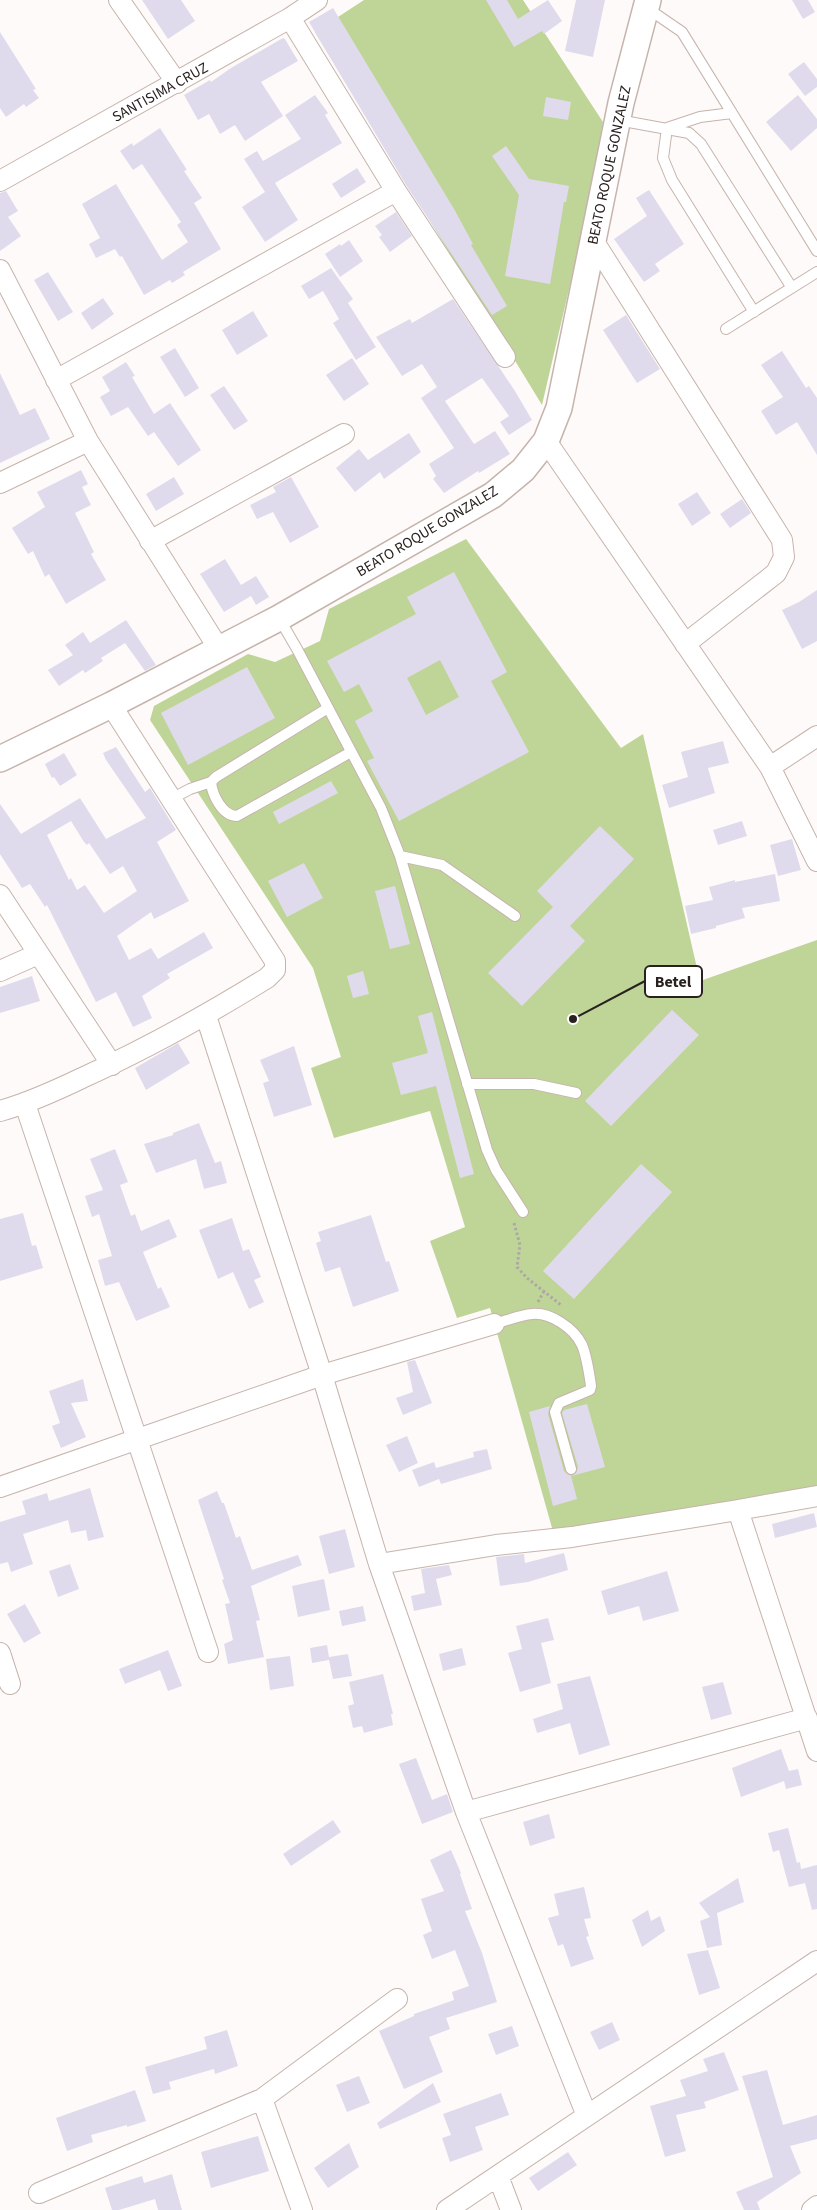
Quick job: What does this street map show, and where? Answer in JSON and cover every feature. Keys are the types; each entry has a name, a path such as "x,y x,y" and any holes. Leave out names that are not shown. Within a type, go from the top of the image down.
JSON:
{"street":[{"path":"119,0 177,83"},
{"name":"SANTISIMA CRUZ","path":"0,181 177,83 290,18 317,0"},
{"name":"BEATO ROQUE GONZALEZ","path":"0,759 112,705 279,618 493,495 522,470 546,441 559,408 617,120 644,2"},
{"path":"290,18 396,191 505,357"},
{"path":"56,380 396,191"},
{"path":"593,240 782,540 784,557 776,573 684,644"},
{"path":"0,270 88,441 219,649"},
{"path":"150,541 344,434"},
{"path":"0,483 88,441"},
{"path":"546,441 770,768 817,861"},
{"path":"0,1111 25,1104 112,1065 206,1016 267,978 275,970 275,961 112,705"},
{"path":"770,768 817,736"},
{"path":"0,895 112,1065"},
{"path":"0,971 38,954"},
{"path":"206,1016 322,1375 379,1564 466,1812 587,2116"},
{"path":"25,1104 208,1652"},
{"path":"0,1487 322,1375 494,1324"},
{"path":"379,1564 496,1545 572,1537 817,1496"},
{"path":"738,1510 817,1750"},
{"path":"0,1653 10,1684"},
{"path":"466,1812 808,1718"},
{"path":"447,2210 817,1960"},
{"path":"38,2193 262,2100 397,1999"},
{"path":"262,2100 302,2210"},
{"path":"498,2176 511,2210"},
{"path":"812,2210 817,2206"}],"lane":[{"path":"644,2 682,32 817,251"},
{"path":"667,128 700,117 732,113"},
{"path":"617,120 688,132 701,144 792,288"},
{"path":"667,128 663,158 672,180 754,312"},
{"path":"726,329 817,272"},
{"path":"279,618 381,808 400,856 487,1150 496,1170 523,1212"},
{"path":"171,799 190,789 211,782 216,777 328,708"},
{"path":"211,782 212,790 225,812 231,816 237,816 351,752"},
{"path":"400,856 442,865 515,916"},
{"path":"467,1084 534,1084 576,1093"},
{"path":"494,1324 532,1314 546,1315 559,1322 579,1339 585,1353 591,1386 590,1390 559,1403 555,1412 571,1469"}],"green space":[{"path":"364,0 523,0 603,122 587,212 542,405 315,32"},
{"path":"466,539 621,748 643,734 700,981 817,940 817,1486 554,1535 490,1308 457,1318 430,1241 465,1227 430,1111 334,1138 311,1068 341,1057 313,968 150,720 154,706 248,654 275,662 320,641 329,609"}],"building":[{"path":"142,0 181,0 195,21 168,39"},
{"path":"486,0 507,0 518,19 548,0 562,21 544,34 542,31 514,47"},
{"path":"576,0 605,0 593,57 565,51"},
{"path":"792,0 808,0 815,12 803,19"},
{"path":"333,8 454,209 473,244 471,245 507,306 492,315 406,185 309,22"},
{"path":"0,32 36,89 33,90 39,98 26,107 24,104 6,117 0,108"},
{"path":"283,38 298,61 261,82 283,116 245,141 235,125 220,134 209,114 198,120 184,95 210,80 211,82 231,68"},
{"path":"804,62 817,79 817,87 805,96 788,74"},
{"path":"315,95 328,113 325,115 342,143 275,183 298,220 265,242 242,207 265,192 244,159 257,151 263,161 301,139 285,115"},
{"path":"798,95 817,119 817,128 791,151 766,122"},
{"path":"546,97 571,102 568,120 543,116"},
{"path":"160,128 187,170 184,171 202,198 194,203 221,249 183,272 185,275 172,283 170,280 144,295 122,256 120,257 115,249 96,258 89,244 100,238 82,204 116,184 162,260 188,242 177,225 181,222 142,164 133,170 120,151 132,143 133,146"},
{"path":"506,146 529,179 569,186 566,202 564,202 550,284 505,276 519,195 492,156"},
{"path":"357,168 366,182 341,198 332,184"},
{"path":"649,190 684,244 655,264 660,271 644,282 614,239 647,216 636,198"},
{"path":"6,191 18,211 8,217 21,236 0,251 0,193"},
{"path":"396,212 412,236 390,252 379,237 382,235 375,226"},
{"path":"349,240 363,261 340,277 325,254"},
{"path":"331,268 353,299 348,303 376,347 356,360 333,323 339,319 323,291 309,299 301,286"},
{"path":"48,272 73,312 58,321 34,280"},
{"path":"103,298 114,314 92,330 81,313"},
{"path":"453,299 515,391 532,420 509,435 500,422 509,416 482,378 445,401 474,444 495,431 510,454 479,473 478,471 444,493 433,479 436,476 429,464 454,448 421,398 437,387 422,364 402,376 376,337 410,319 412,323"},
{"path":"253,311 268,336 237,355 222,330"},
{"path":"626,315 660,369 637,383 603,330"},
{"path":"175,348 199,388 185,397 160,357"},
{"path":"782,351 806,388 809,386 817,398 817,455 797,422 776,435 761,411 783,397 761,365"},
{"path":"352,358 369,384 344,401 326,375"},
{"path":"126,362 135,376 132,377 154,414 170,403 201,450 178,466 154,432 148,436 128,407 111,416 100,397 110,391 102,377"},
{"path":"0,373 20,415 35,408 50,439 0,463"},
{"path":"224,386 248,421 234,430 210,395"},
{"path":"409,433 421,452 384,479 380,472 355,492 336,468 359,449 368,460"},
{"path":"81,470 88,484 82,487 91,505 75,513 94,552 91,554 106,580 66,604 49,574 45,577 33,551 28,554 12,528 45,507 37,492"},
{"path":"174,477 184,494 156,511 146,494"},
{"path":"291,477 319,527 290,543 273,512 257,519 250,505 276,492 273,487"},
{"path":"697,492 711,513 692,526 678,504"},
{"path":"742,499 751,513 730,528 720,514"},
{"path":"225,559 241,585 256,576 269,597 256,605 251,596 224,612 200,574"},
{"path":"454,572 507,672 491,681 529,752 399,821 367,761 374,758 355,721 373,711 359,684 344,692 327,661 416,614 407,597","holes":["440,660 459,697 426,715 407,678"]},
{"path":"817,590 817,641 802,649 782,610"},
{"path":"126,620 156,665 145,671 125,643 101,658 103,661 85,673 83,670 59,686 48,670 73,655 65,645 83,632 90,643"},
{"path":"247,667 275,718 188,765 161,713"},
{"path":"723,741 729,763 708,768 715,793 669,808 662,785 688,777 681,752"},
{"path":"116,747 145,792 150,788 176,830 157,842 189,901 154,919 151,912 117,936 129,960 151,948 158,959 204,932 213,948 167,974 170,978 142,996 152,1018 133,1027 116,992 96,1002 47,905 45,907 30,884 22,888 0,854 0,804 21,834 80,798 106,839 146,818 103,753","holes":["71,821 87,845 89,843 110,874 123,866 137,891 104,913 85,885 77,890 71,878 69,880 47,835"]},
{"path":"64,753 77,775 60,786 54,777 52,778 45,764"},
{"path":"331,781 338,793 279,824 273,812"},
{"path":"742,821 747,836 718,845 713,830"},
{"path":"600,826 634,859 570,926 585,941 522,1006 488,973 553,907 537,891"},
{"path":"792,839 801,870 778,876 770,845"},
{"path":"304,863 323,898 287,917 268,881"},
{"path":"775,874 780,901 742,908 745,918 691,934 685,906 713,900 709,887 735,880 735,882"},
{"path":"395,886 410,944 390,949 375,891"},
{"path":"363,971 369,994 353,998 347,976"},
{"path":"32,976 40,1001 0,1013 0,987"},
{"path":"672,1010 699,1035 611,1126 585,1101"},
{"path":"432,1012 474,1174 460,1178 436,1086 401,1095 392,1063 428,1053 418,1016"},
{"path":"178,1043 190,1063 146,1090 135,1068"},
{"path":"294,1046 312,1105 274,1117 263,1083 269,1081 260,1060"},
{"path":"199,1123 215,1163 221,1161 227,1183 204,1189 196,1159 156,1173 144,1144 173,1135 173,1133"},
{"path":"115,1149 128,1182 120,1185 131,1216 135,1214 141,1231 169,1219 177,1237 143,1252 158,1289 161,1287 170,1307 136,1321 119,1282 105,1286 98,1260 112,1256 99,1214 92,1217 85,1196 103,1190 90,1159"},
{"path":"641,1164 672,1192 574,1299 543,1271"},
{"path":"23,1213 32,1246 36,1245 43,1268 0,1281 0,1219"},
{"path":"371,1215 386,1262 389,1261 399,1291 353,1307 340,1267 325,1272 316,1243 321,1241 318,1232"},
{"path":"232,1218 243,1251 249,1249 261,1277 254,1280 264,1302 249,1309 233,1272 218,1279 199,1230"},
{"path":"415,1360 432,1403 403,1415 396,1398 413,1392 407,1362"},
{"path":"83,1379 88,1401 71,1403 86,1437 61,1448 52,1426 60,1423 49,1391"},
{"path":"587,1404 605,1467 573,1476 578,1467 562,1413 564,1410"},
{"path":"550,1406 548,1414 564,1471 572,1476 577,1499 553,1506 529,1412"},
{"path":"407,1436 418,1463 399,1472 386,1445"},
{"path":"487,1449 492,1469 441,1484 439,1479 419,1487 412,1470 434,1462 436,1468 474,1457 473,1452"},
{"path":"90,1488 104,1537 88,1541 86,1530 71,1533 68,1520 23,1534 33,1564 11,1572 8,1562 0,1564 0,1522 26,1514 22,1501 47,1493 49,1501"},
{"path":"217,1491 222,1503 224,1503 236,1538 240,1536 252,1570 298,1555 302,1565 251,1586 260,1620 256,1621 264,1657 228,1664 224,1644 233,1640 225,1604 230,1603 198,1500"},
{"path":"814,1513 817,1527 775,1538 772,1524"},
{"path":"345,1529 355,1567 329,1574 319,1536"},
{"path":"564,1553 568,1570 528,1582 500,1586 496,1557 524,1554 525,1563"},
{"path":"70,1564 79,1589 58,1597 49,1571"},
{"path":"449,1565 452,1575 436,1579 442,1605 414,1611 411,1596 425,1593 421,1569"},
{"path":"667,1571 679,1611 643,1621 639,1606 608,1615 601,1591"},
{"path":"324,1579 330,1610 298,1617 292,1586"},
{"path":"25,1604 41,1633 24,1643 7,1614"},
{"path":"363,1606 366,1621 342,1626 339,1611"},
{"path":"548,1618 554,1640 541,1643 551,1683 520,1692 508,1653 522,1649 516,1626"},
{"path":"327,1645 329,1657 348,1654 352,1676 333,1679 329,1660 312,1663 310,1648"},
{"path":"462,1648 466,1665 443,1671 439,1654"},
{"path":"168,1650 182,1686 168,1691 160,1670 125,1684 119,1669"},
{"path":"290,1656 294,1686 270,1690 266,1659"},
{"path":"383,1674 393,1714 391,1714 393,1725 364,1733 362,1726 353,1728 348,1706 354,1704 349,1682"},
{"path":"590,1676 610,1745 579,1755 570,1723 537,1733 533,1719 563,1709 557,1684"},
{"path":"723,1682 732,1714 711,1720 702,1687"},
{"path":"781,1749 789,1771 798,1769 802,1785 786,1789 784,1781 741,1797 732,1768"},
{"path":"416,1758 432,1800 447,1794 453,1812 422,1824 399,1764"},
{"path":"549,1814 555,1838 530,1846 523,1822"},
{"path":"333,1820 341,1832 291,1866 283,1854"},
{"path":"788,1828 797,1863 800,1862 801,1869 817,1865 817,1909 812,1910 805,1883 789,1887 779,1850 773,1852 768,1833"},
{"path":"451,1850 461,1873 472,1909 465,1911 482,1953 497,2002 446,2018 450,2029 429,2037 443,2072 404,2089 379,2031 414,2016 414,2014 454,2000 452,1992 469,1986 455,1950 432,1959 423,1935 432,1931 421,1899 444,1891 430,1860"},
{"path":"738,1878 744,1902 717,1913 722,1945 707,1948 700,1921 710,1917 699,1903"},
{"path":"584,1887 591,1918 584,1919 589,1936 586,1937 594,1959 571,1967 563,1944 558,1946 548,1918 559,1915 554,1894"},
{"path":"648,1910 651,1921 660,1916 665,1931 642,1947 632,1920"},
{"path":"708,1950 720,1988 699,1995 687,1954"},
{"path":"612,2022 620,2040 599,2050 590,2032"},
{"path":"512,2026 519,2046 496,2055 488,2034"},
{"path":"227,2030 238,2066 215,2074 214,2069 169,2082 171,2089 153,2094 145,2067 207,2049 204,2037"},
{"path":"724,2052 739,2090 704,2102 706,2108 676,2115 686,2151 665,2157 650,2106 686,2096 680,2080 708,2071 703,2059"},
{"path":"767,2070 783,2125 817,2115 817,2139 790,2146 801,2173 757,2202 760,2210 744,2210 736,2192 773,2177 742,2076"},
{"path":"359,2076 370,2103 347,2112 336,2085"},
{"path":"433,2083 441,2102 380,2129 377,2123"},
{"path":"135,2090 146,2121 91,2135 93,2142 67,2151 56,2118"},
{"path":"501,2093 509,2115 475,2127 483,2150 450,2162 442,2138 451,2135 443,2114"},
{"path":"258,2136 269,2171 211,2188 201,2152"},
{"path":"349,2143 359,2167 328,2188 314,2168"},
{"path":"568,2152 577,2165 538,2191 529,2178"},
{"path":"172,2174 182,2210 158,2210 155,2199 119,2210 112,2210 105,2188 142,2176 144,2183"}],"place":[{"name":"Betel","path":"573,1019"}]}
